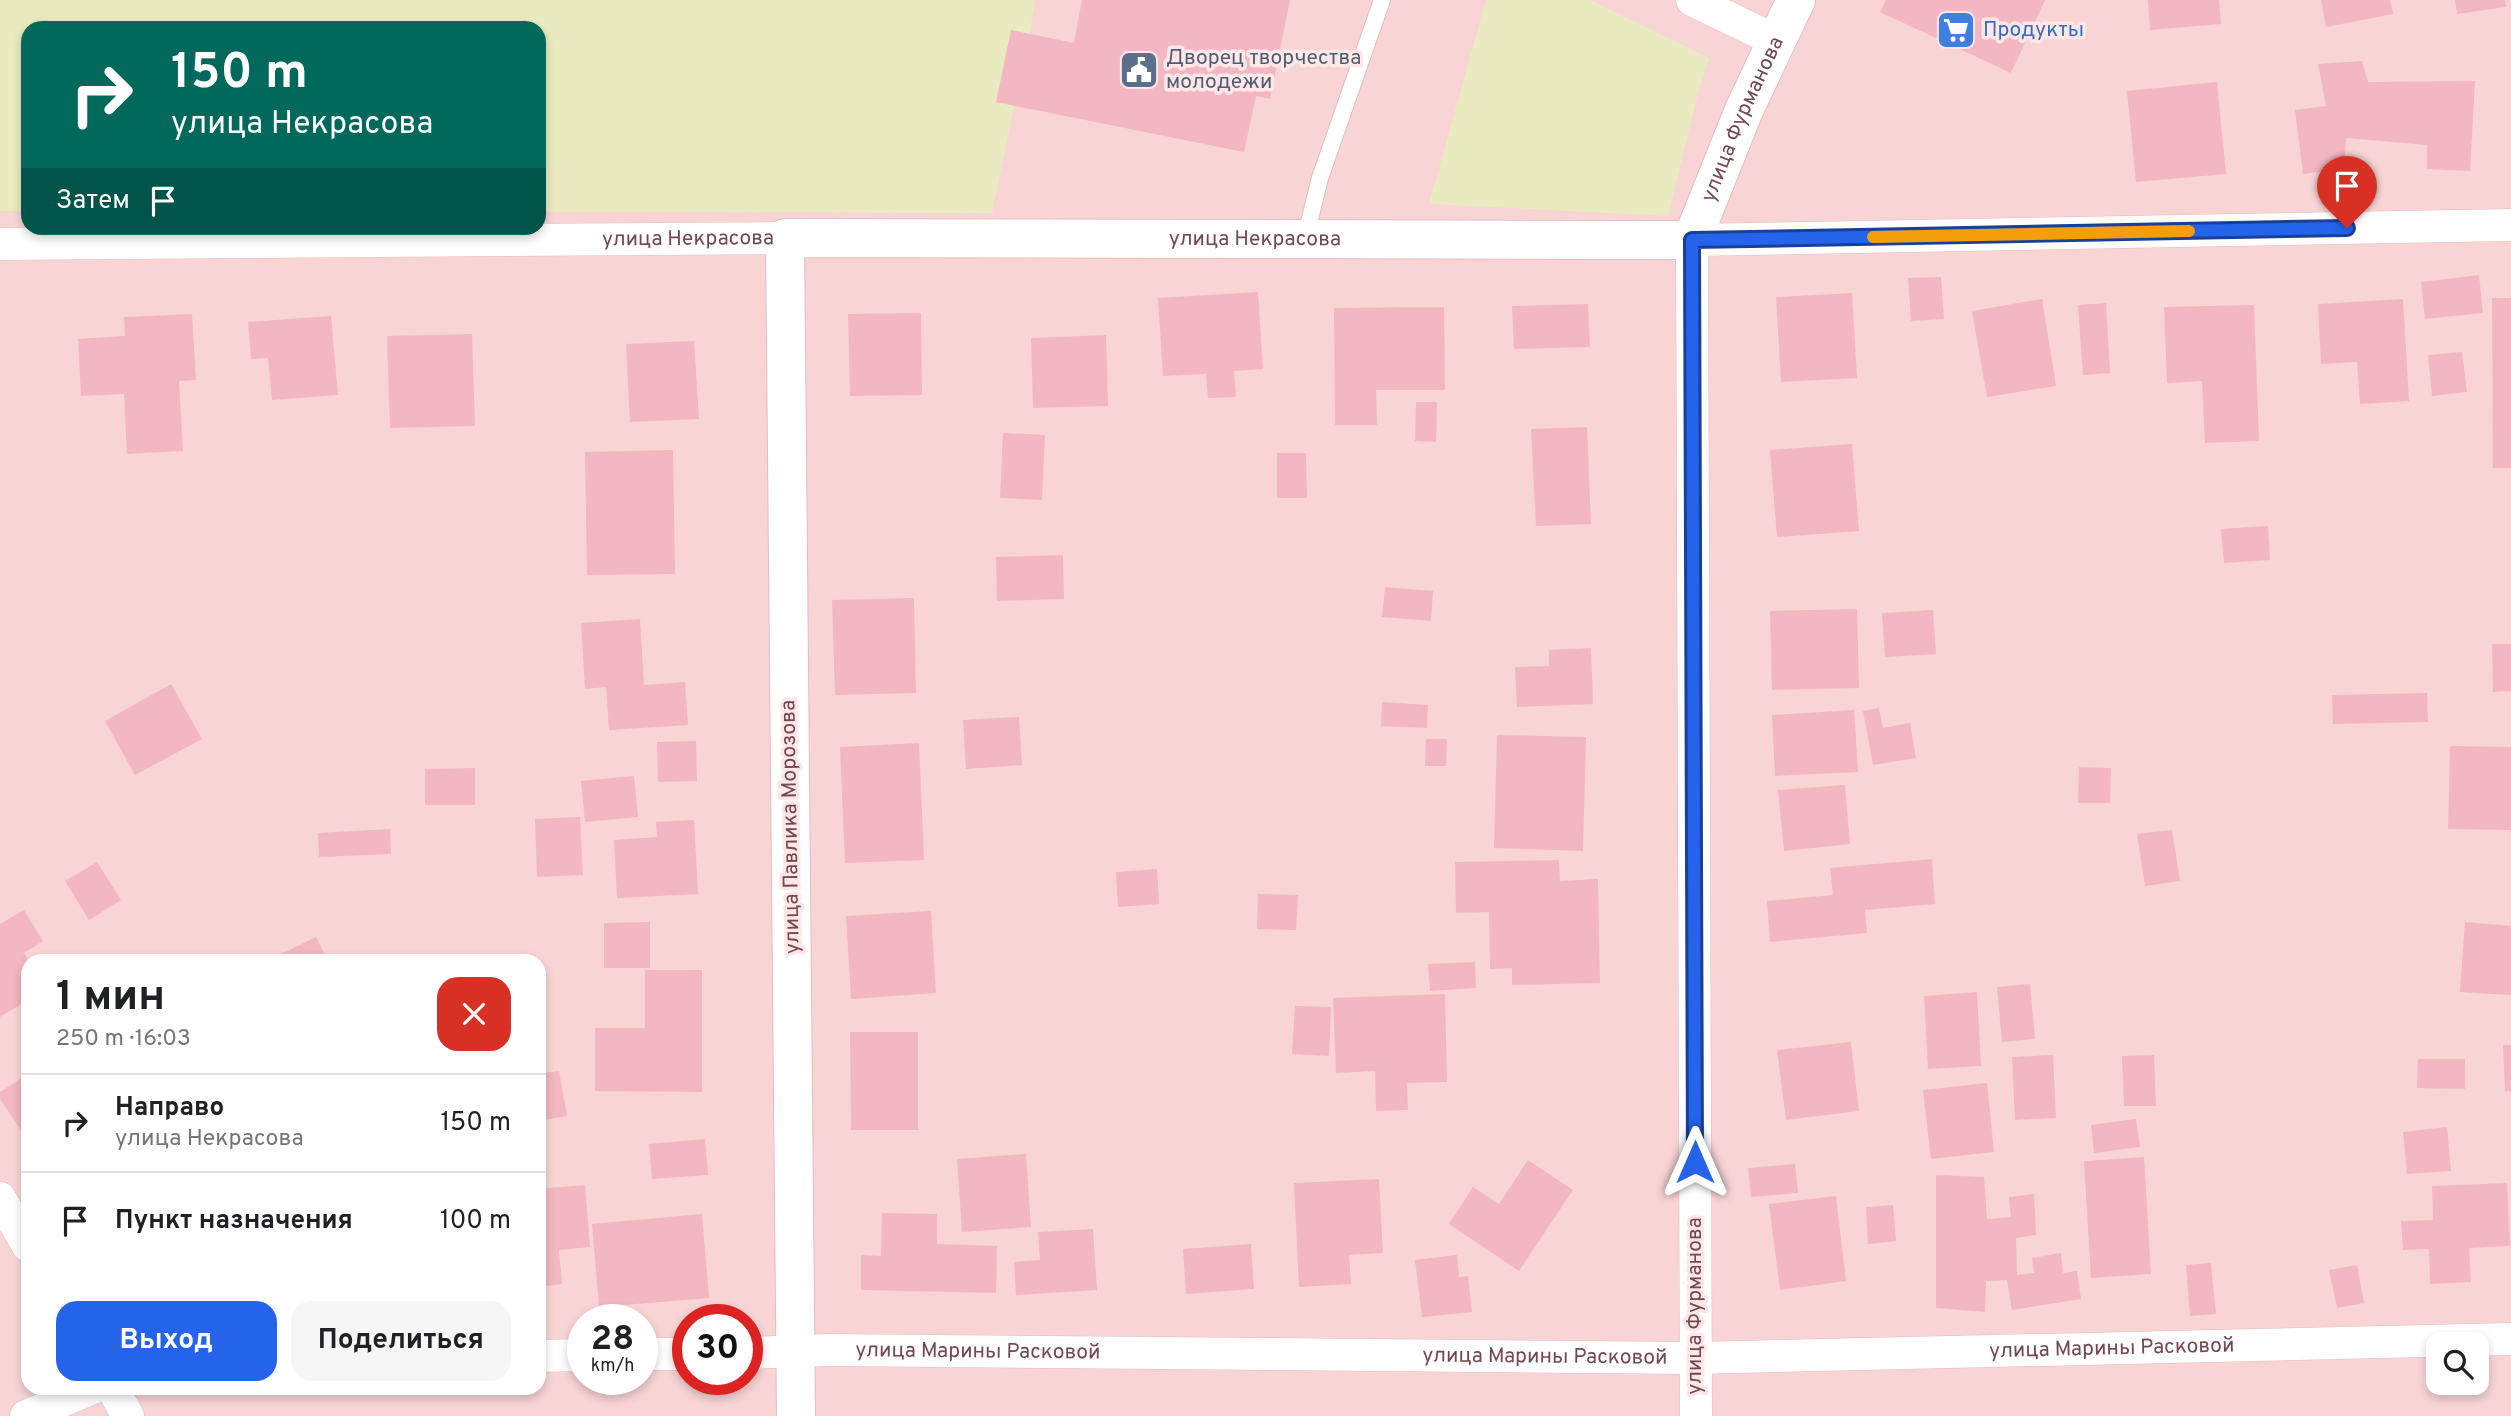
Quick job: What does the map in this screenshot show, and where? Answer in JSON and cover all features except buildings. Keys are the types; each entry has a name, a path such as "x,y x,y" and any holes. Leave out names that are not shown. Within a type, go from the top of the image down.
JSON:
{"street":[{"path":"1692,0 1777,41"},
{"name":"улица Фурманова","path":"1696,1416 1692,240 1744,110 1796,0"},
{"name":"улица Некрасова","path":"0,244 785,238 1692,240 2511,225"},
{"name":"улица Павлика Морозова","path":"785,238 796,1416"},
{"path":"0,1198 21,1234"},
{"name":"улица Марины Расковой","path":"763,1352 1695,1358 2511,1339"},
{"path":"546,1356 567,1355"},
{"path":"26,1416 76,1395"},
{"path":"116,1395 128,1416"}],"lane":[{"path":"1305,239 1320,178 1382,0"}],"shaded area":[{"path":"0,0 2511,0 2511,1416 0,1416"}],"green space":[{"path":"0,0 1036,0 992,213 546,212 546,21 21,21 21,211 0,211"},
{"path":"1486,0 1590,0 1709,58 1668,216 1429,204"}],"slow traffic":[{"path":"1873,237 2189,231"}],"place":[{"name":"Продукты","path":"1956,30"},
{"name":"Дворец творчества молодежи","path":"1139,70"}],"route":[{"path":"1695,1162 1692,240 2347,228"}]}
